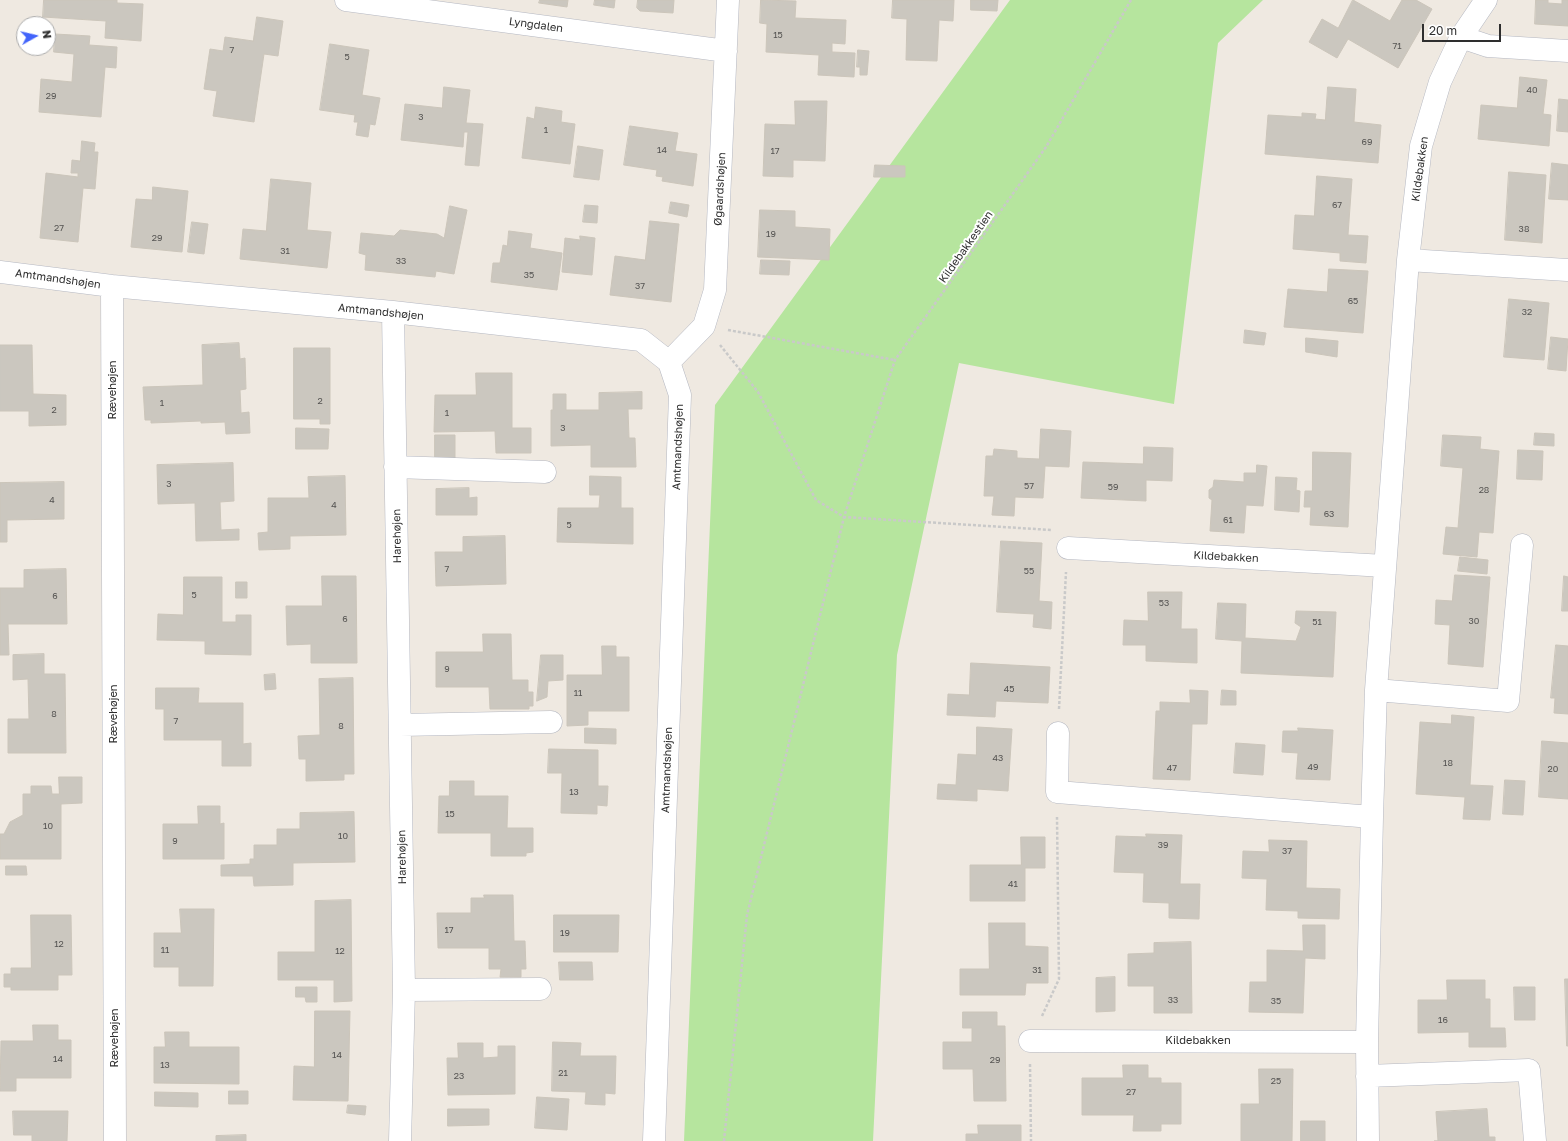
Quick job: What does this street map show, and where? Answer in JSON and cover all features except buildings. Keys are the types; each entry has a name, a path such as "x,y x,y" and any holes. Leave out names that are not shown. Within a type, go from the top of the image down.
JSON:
{"street":[{"name":"Lyngdalen","path":"346,0 726,51"},
{"name":"Øgaardshøjen","path":"669,362 704,326 716,290 728,0"},
{"name":"Kildebakken","path":"1368,1141 1367,1042 1376,690 1408,260 1421,146 1440,82 1461,37 1486,0"},
{"path":"1461,37 1488,46 1568,51"},
{"path":"1408,260 1567,270"},
{"name":"Amtmandshøjen","path":"0,272 112,286 393,312 641,340 669,362 680,395 654,1141"},
{"name":"Rævehøjen","path":"112,286 115,1141"},
{"name":"Harehøjen","path":"393,312 404,990 400,1141"},
{"path":"395,467 545,472"},
{"path":"1376,690 1508,701 1522,545"},
{"name":"Kildebakken","path":"1068,548 1385,566"},
{"path":"400,725 551,722"},
{"path":"1058,733 1057,792 1372,817"},
{"path":"404,990 540,989"},
{"name":"Kildebakken","path":"1030,1041 1367,1042"},
{"path":"1367,1076 1529,1070 1535,1141"}],"path":[{"name":"Kildebakkestien","path":"724,1141 747,915 844,517 895,360 1046,147 1131,0"},
{"path":"704,326 895,360"},
{"path":"704,326 758,392 816,500 844,517 1058,531 1068,548 1058,733"},
{"path":"1031,1141 1030,1041 1059,979 1057,792"}],"green space":[{"path":"1010,0 1263,0 1218,43 1174,404 959,363 897,655 873,1141 684,1141 715,405"}]}
